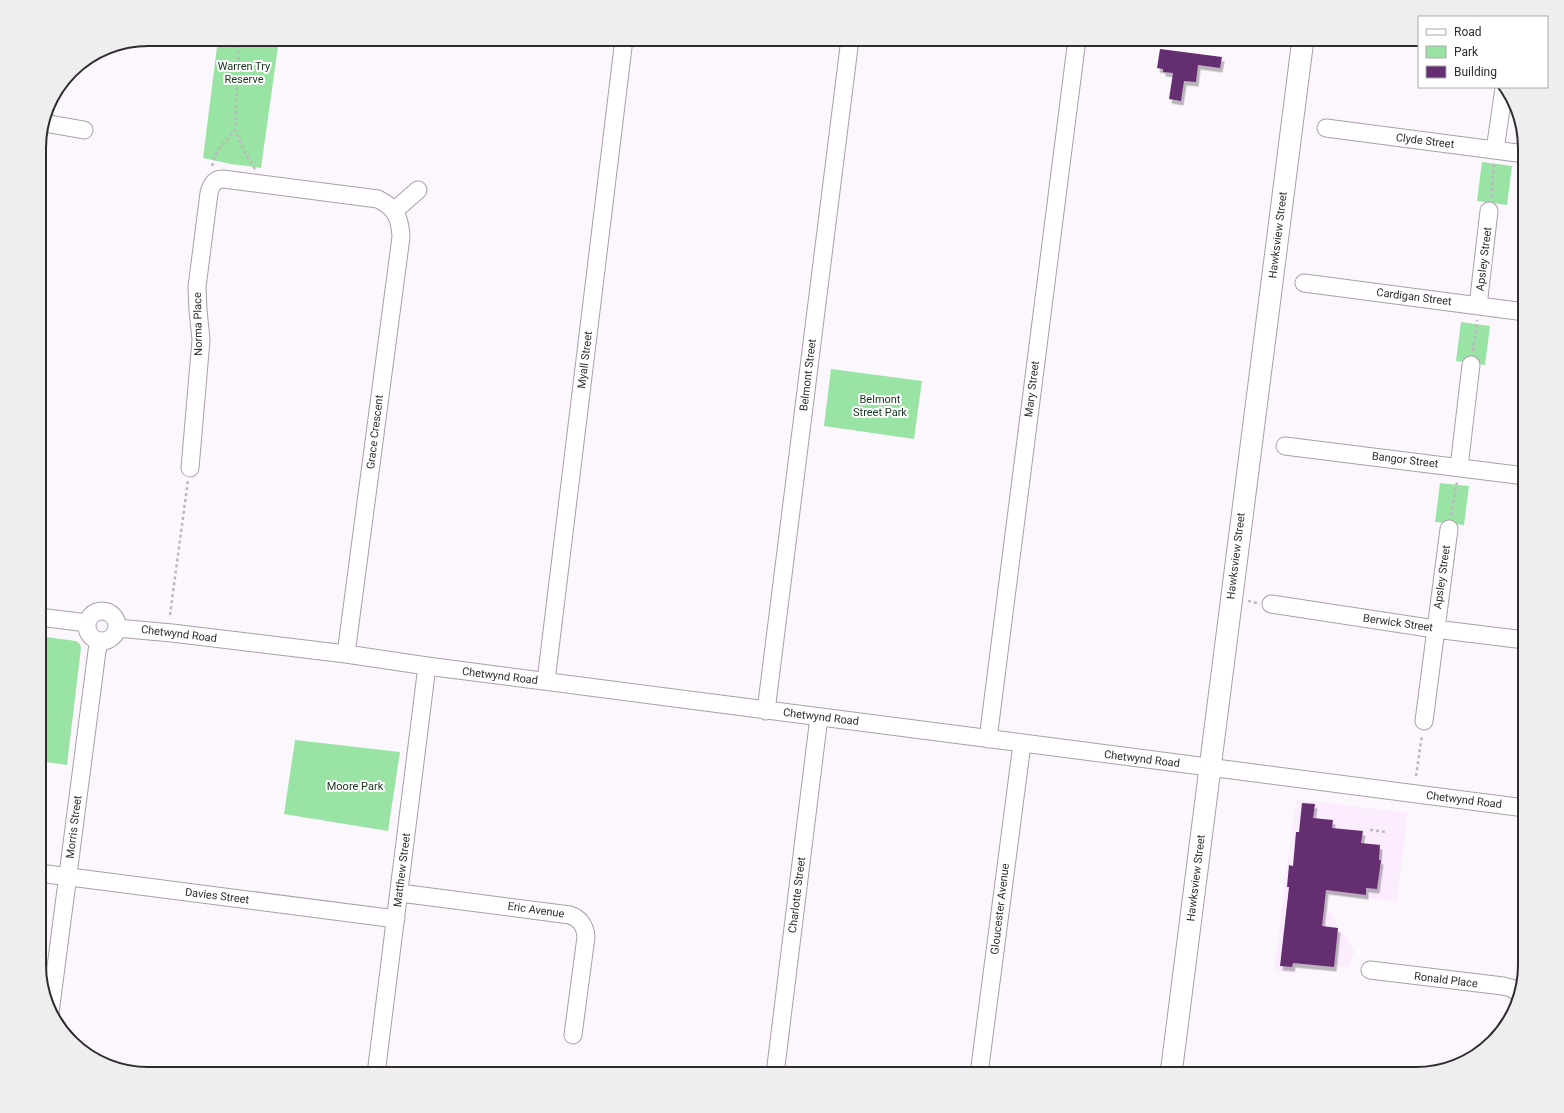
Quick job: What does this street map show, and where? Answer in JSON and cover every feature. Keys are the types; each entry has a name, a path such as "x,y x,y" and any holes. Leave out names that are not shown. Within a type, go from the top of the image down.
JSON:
{"main road":[{"name":"Hawksview Street","path":"1172,1067 1302,46"}],"street":[{"name":"Myall Street","path":"546,681 623,46"},
{"name":"Belmont Street","path":"766,711 849,46"},
{"name":"Mary Street","path":"988,739 1076,46"},
{"path":"1495,150 1503,95"},
{"path":"49,124 84,130"},
{"name":"Clyde Street","path":"1326,128 1518,153"},
{"path":"212,184 218,179 223,178 378,199 387,204 394,211 418,190"},
{"name":"Norma Place","path":"190,468 201,340 197,287 209,193 212,184"},
{"name":"Grace Crescent","path":"346,654 401,237 400,224 394,211"},
{"name":"Apsley Street","path":"1478,306 1489,212"},
{"name":"Cardigan Street","path":"1304,283 1518,311"},
{"path":"1459,467 1471,366"},
{"name":"Bangor Street","path":"1285,446 1518,475"},
{"name":"Apsley Street","path":"1424,720 1449,529"},
{"name":"Berwick Street","path":"1271,604 1436,629 1518,639"},
{"path":"96,611 107,611 115,617 117,628 113,636 104,641 100,641 91,637 86,628 86,623 88,618 96,611"},
{"path":"46,618 86,623"},
{"name":"Chetwynd Road","path":"117,628 172,632 346,654 766,711 1518,807"},
{"name":"Morris Street","path":"52,999 97,651 100,641"},
{"name":"Matthew Street","path":"377,1067 400,893 427,666"},
{"name":"Charlotte Street","path":"777,1067 819,717"},
{"name":"Gloucester Avenue","path":"980,1067 1022,744"},
{"name":"Davies Street","path":"46,875 396,919"},
{"name":"Eric Avenue","path":"400,893 570,915 578,918 584,926 586,937 573,1035"},
{"name":"Ronald Place","path":"1370,970 1503,986 1515,990"}],"path":[{"path":"239,46 235,130 244,151 256,170 260,171"},
{"path":"212,184 212,169 217,151 235,130"},
{"path":"1489,212 1495,150"},
{"path":"1471,366 1478,306"},
{"path":"1449,529 1459,467"},
{"path":"170,615 190,468"},
{"path":"1416,776 1424,720"},
{"path":"1370,830 1387,832"}],"shaded area":[{"path":"1296,799 1408,813 1397,902 1318,893 1355,952 1348,967 1298,960 1295,973 1274,970"}],"green space":[{"name":"Warren Try Reserve","path":"217,46 278,46 261,168 203,158"},
{"path":"1482,162 1512,166 1507,205 1477,201"},
{"path":"1461,322 1490,326 1485,365 1456,361"},
{"name":"Belmont Street Park","path":"831,369 922,381 914,439 824,426"},
{"path":"1440,483 1469,486 1464,525 1435,522"},
{"path":"46,637 76,641 80,644 81,648 67,765 46,762"},
{"name":"Moore Park","path":"295,740 400,752 388,831 284,814"}],"building":[{"path":"1160,49 1222,57 1220,68 1198,65 1196,82 1184,81 1181,101 1169,99 1173,73 1163,72 1163,69 1157,68"},
{"path":"1302,803 1315,804 1313,818 1333,820 1332,828 1363,831 1361,843 1380,845 1379,860 1381,860 1377,889 1366,888 1366,895 1326,890 1322,926 1338,928 1334,967 1293,963 1292,967 1280,966 1289,887 1287,887 1289,865 1293,866 1296,832 1299,832"}]}
